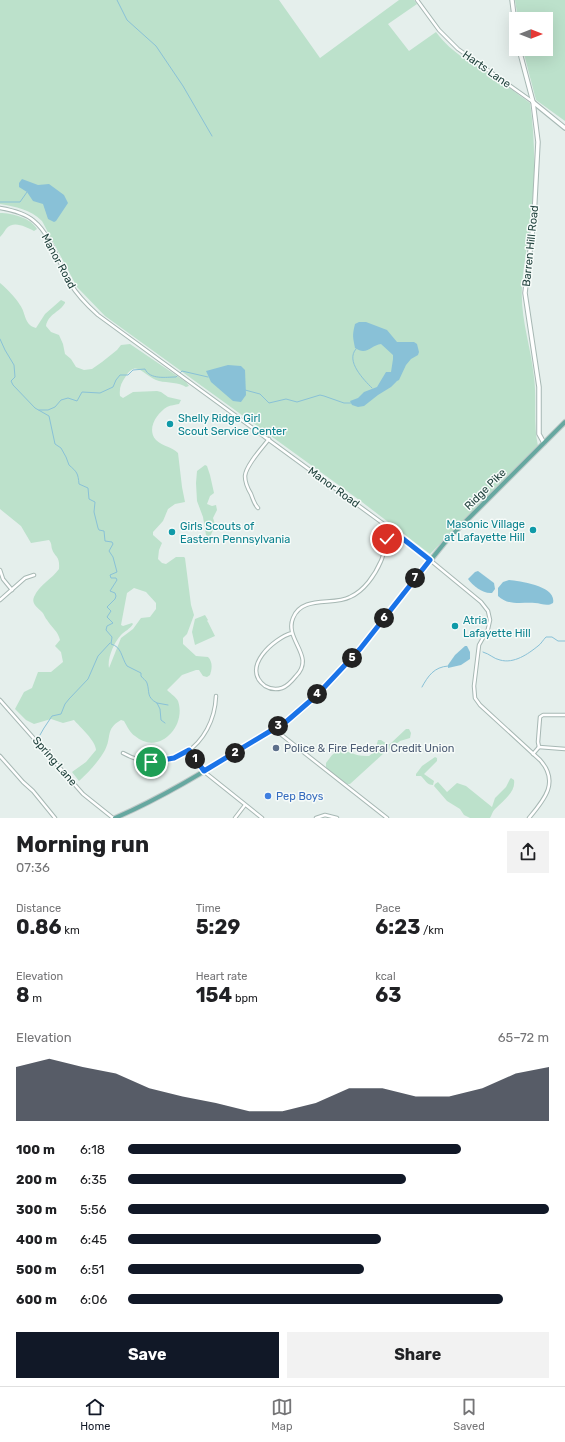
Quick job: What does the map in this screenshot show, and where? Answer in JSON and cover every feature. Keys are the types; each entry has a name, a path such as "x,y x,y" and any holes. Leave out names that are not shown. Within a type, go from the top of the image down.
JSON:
{"main road":[{"name":"Ridge Pike","path":"114,818 159,797 274,729 298,713 348,663 446,541 565,422"}],"street":[{"name":"Harts Lane","path":"417,0 439,30 458,49 533,102 565,128"},
{"path":"512,0 514,12"},
{"name":"Barren Hill Road","path":"521,56 533,102 538,142 534,218 525,293 539,387 539,434 544,443"},
{"name":"Manor Road","path":"0,208 22,214 38,224 74,290 98,315 396,533 471,592 487,609 490,617 490,623 478,648 474,686 475,698 480,706 533,754 548,773 549,783 546,796 529,818"},
{"path":"258,508 255,505 247,487 246,473 269,439"},
{"path":"292,633 280,638 258,661 256,667 257,676 261,683 267,687 276,689 284,687 301,670 303,658 292,633 292,620 296,612 301,608 318,602 343,600 362,590 380,563 387,539 393,531"},
{"path":"385,545 396,533"},
{"path":"0,570 5,582 12,590"},
{"path":"0,600 25,578 34,575"},
{"path":"123,754 140,760 157,762 174,758 189,750 201,740 209,728 214,714 216,696"},
{"name":"Spring Lane","path":"0,700 79,789 114,818"},
{"path":"533,754 539,747 540,717 543,715 565,715"},
{"path":"274,729 387,818"},
{"path":"539,747 565,749"},
{"path":"189,750 204,771 262,818"},
{"path":"0,756 33,791 55,818"},
{"path":"235,818 245,805"},
{"path":"316,818 325,815 330,815 337,818"}],"green space":[{"path":"0,0 279,0 320,58 399,0 414,0 417,4 388,24 409,51 436,32 449,47 530,103 534,149 534,179 522,298 524,321 534,377 538,446 430,554 362,502 105,316 77,287 42,221 28,211 0,204"},
{"path":"515,0 565,0 565,121 536,100 525,56 553,56 553,12 517,12"},
{"path":"0,213 10,214 26,219 37,229 34,231 20,225 12,225 6,229 0,237"},
{"path":"0,283 18,302 27,322 36,328 45,314 61,300 65,302 63,306 49,319 46,326 51,332 59,335 65,354 71,359 76,367 84,370 92,369 117,350 121,345 130,344 186,382 189,386 186,387 177,383 159,381 138,369 134,369 130,371 123,381 120,388 120,396 123,398 133,392 157,391 168,397 181,400 179,404 167,407 156,417 152,426 152,431 156,440 178,453 185,502 175,504 168,509 163,521 153,532 153,535 162,543 159,550 158,559 162,563 166,564 176,557 185,558 191,605 194,615 187,634 183,638 183,644 196,656 208,657 210,659 212,668 211,673 207,677 203,676 199,670 196,670 182,675 167,690 178,701 180,711 174,729 168,736 161,741 153,743 144,741 133,735 124,721 121,720 116,723 111,730 107,745 100,758 90,771 79,781 72,772 86,762 96,750 93,742 87,734 74,720 63,723 51,719 34,724 26,720 15,709 24,692 32,688 38,672 51,672 63,662 61,652 55,646 60,640 58,634 33,602 33,599 39,589 59,569 59,561 53,552 49,540 31,543 21,526 0,509","holes":["134,588 146,592 156,603 156,609 150,617 141,618 133,629 121,638 109,668 110,655 116,642 133,624 121,625 127,593"]},
{"path":"205,465 207,466 210,475 214,493 210,496 207,504 212,506 216,505 217,510 213,518 216,527 209,539 206,535 203,517 197,501 196,483 197,471"},
{"path":"205,615 215,636 195,645 192,632 195,619"},
{"path":"406,729 409,729 411,733 410,738 400,741 384,753 350,784 347,784 326,767 326,763 332,755 339,750 369,756 375,751 378,740 390,744"},
{"path":"435,757 437,758 437,761 424,774 434,781 433,785 431,785 421,776 416,776 416,774 422,766"},
{"path":"511,778 514,780 511,792 494,810 490,818 470,818 464,815 460,809 447,801 434,786 438,782 447,792 457,783 466,786 492,807 495,798 506,787"}],"water":[{"path":"22,179 38,185 49,184 64,195 68,203 56,221 54,222 48,219 43,204 33,201 27,192 19,187 19,183"},
{"path":"359,322 366,322 387,330 397,342 414,342 417,344 419,352 418,355 411,359 406,365 399,380 364,406 358,407 352,405 350,401 358,398 364,392 377,387 386,372 391,372 393,359 393,355 381,344 366,351 355,348 353,331 355,324"},
{"path":"228,365 241,366 245,370 246,395 241,402 233,401 211,382 206,371"},
{"path":"478,571 494,583 495,589 492,593 478,589 468,579"},
{"path":"509,580 529,583 544,589 553,597 553,603 546,605 535,603 515,603 502,599 498,596 498,588 503,582"},
{"path":"467,646 470,652 470,659 461,665 448,668 448,665 455,655"}],"waterway":[{"path":"117,0 127,20 156,46 183,86 212,136"},
{"path":"0,202 20,202 27,192"},
{"path":"0,339 14,365 15,377 11,381 13,385 35,408 49,416 55,444 61,448 69,465 77,473 79,484 88,488 89,499 95,502 94,512 98,528 99,530 104,531 105,541 112,542 113,544 109,551 113,557 117,572 110,575 111,578 116,578 117,580 110,591 115,593 116,596 107,607 111,611 107,617 113,623 107,626 106,630 112,637 111,644 117,647 127,666 141,673 141,676 147,683 151,699 157,703 160,709 161,720 165,723"},
{"path":"356,349 353,354 354,365 372,388"},
{"path":"39,410 48,410 55,407 61,400 68,398 77,401 82,392 100,393 113,387 120,375 128,375 133,370 145,369 147,373 159,377 176,377 182,371 208,377"},
{"path":"245,390 260,394 269,403 286,399 297,402 320,395 344,403 351,403"},
{"path":"483,652 498,659 510,661 520,658 530,652 546,637 552,637 558,641 565,641"},
{"path":"40,735 52,716 61,714 65,704 88,679 98,656 110,643"},
{"path":"422,687 435,670 448,666"},
{"path":"157,703 168,705"}],"place":[{"name":"Shelly Ridge Girl Scout Service Center","path":"170,424"},
{"name":"Masonic Village at Lafayette Hill","path":"533,530"},
{"name":"Girls Scouts of Eastern Pennsylvania","path":"172,532"},
{"name":"Atria Lafayette Hill","path":"455,626"},
{"name":"Police & Fire Federal Credit Union","path":"276,748"},
{"name":"Pep Boys","path":"268,796"}],"route":[{"path":"151,762 174,758 189,750 204,771 298,713 360,649 430,560 393,531 387,539"}]}
